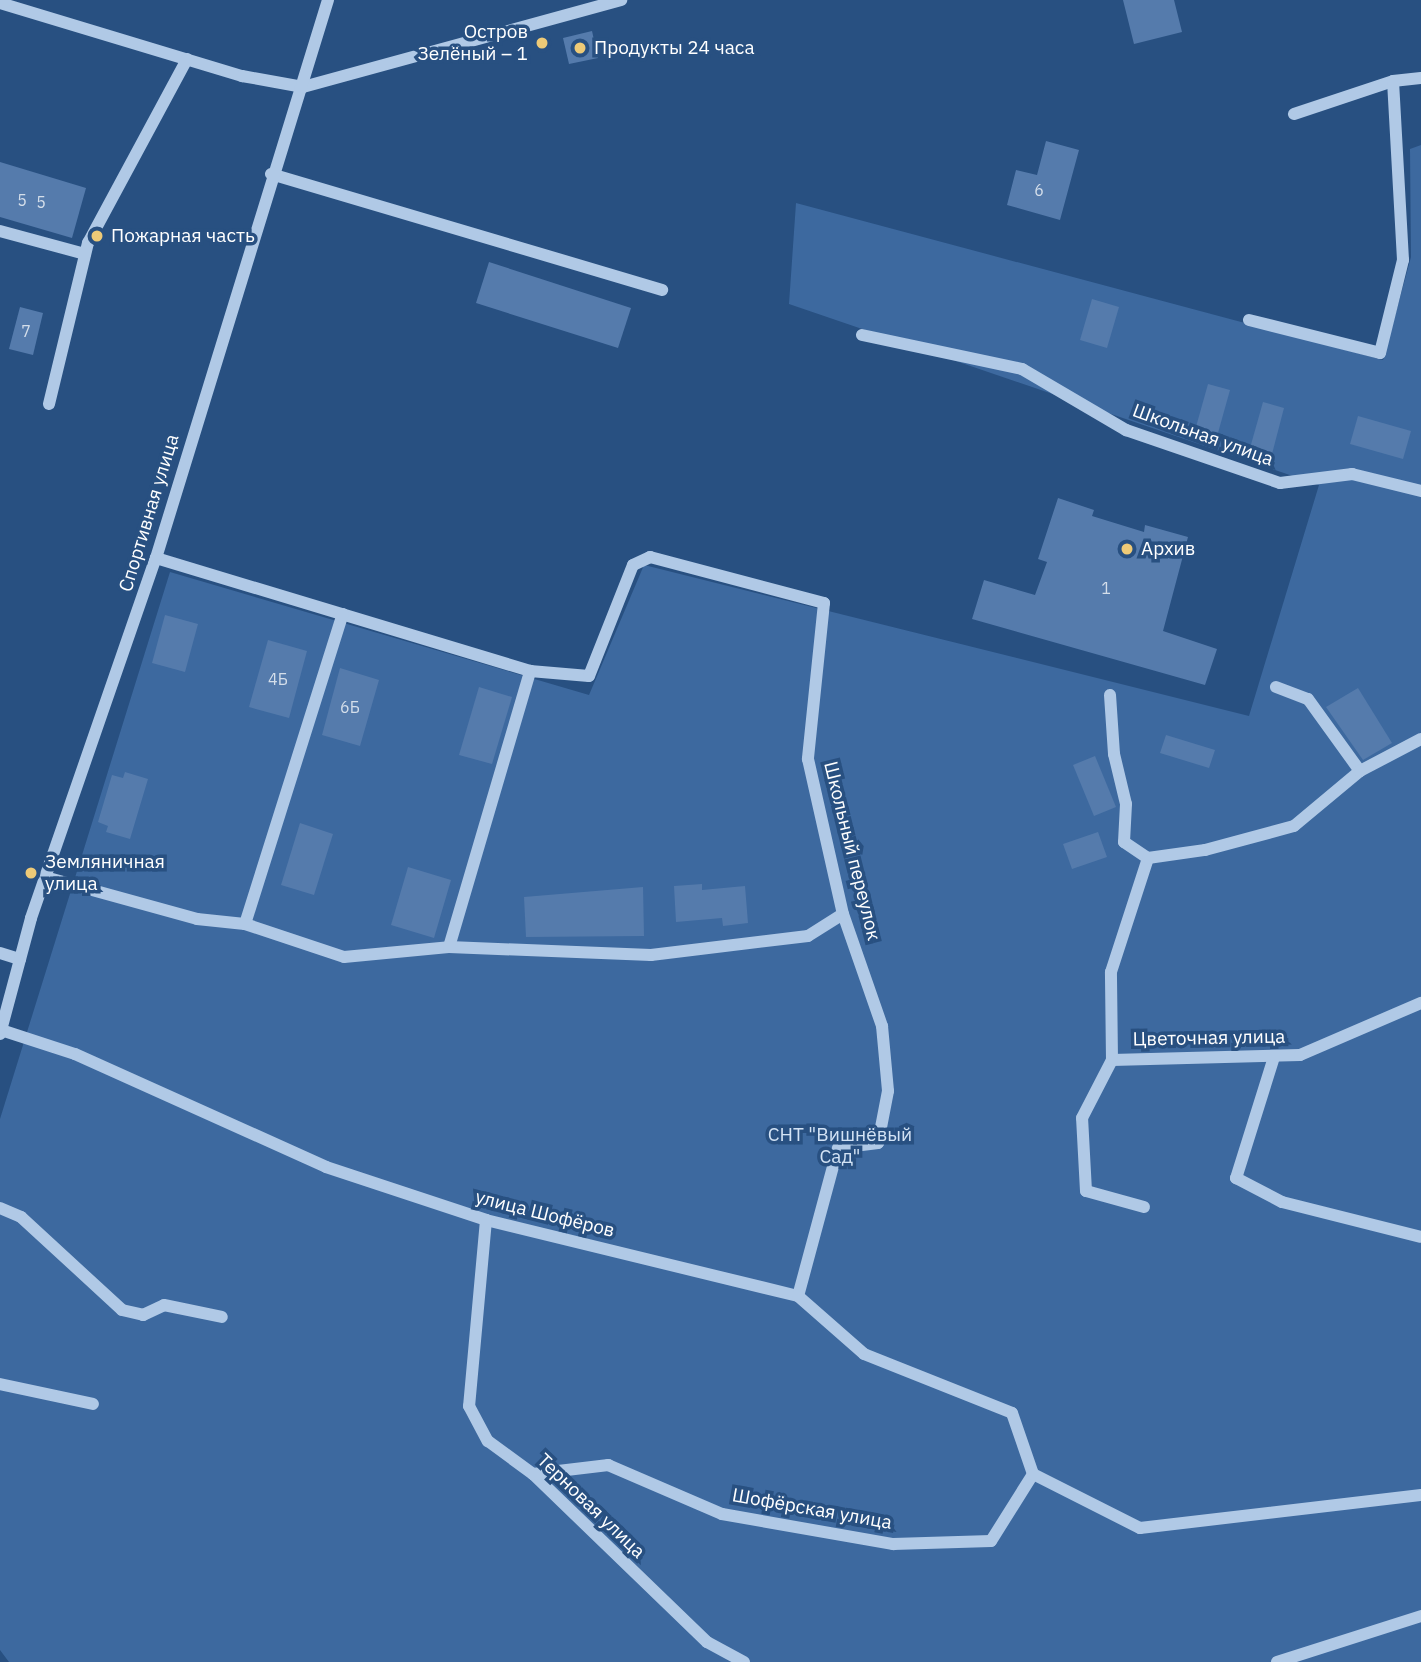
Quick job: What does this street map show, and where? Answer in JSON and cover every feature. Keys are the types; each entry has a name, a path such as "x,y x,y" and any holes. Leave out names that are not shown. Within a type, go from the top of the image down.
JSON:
{"street":[{"name":"Спортивная улица","path":"1,1032 45,877 156,558 271,174 303,87 328,0"},
{"path":"0,4 187,59 303,87 621,0"},
{"path":"49,404 85,254 187,59"},
{"path":"1294,114 1393,80 1421,78"},
{"path":"1249,320 1380,353 1404,260 1393,80"},
{"path":"271,174 662,290"},
{"path":"0,231 85,254"},
{"name":"Школьная улица","path":"862,335 1022,369 1126,430 1279,483 1352,474 1421,491"},
{"name":"Школьный переулок","path":"530,671 589,676 633,565 650,557 824,603 825,622 808,759 843,914 882,1026 888,1091 878,1143 838,1148 797,1296"},
{"path":"156,558 530,671 449,947"},
{"path":"245,924 343,614"},
{"path":"1276,687 1308,699 1360,772"},
{"path":"1110,695 1114,754 1126,804 1124,842 1148,858 1205,850 1294,826 1360,772 1421,739"},
{"path":"1144,1207 1086,1191 1083,1118 1112,1060 1111,972 1148,858"},
{"path":"45,877 197,919 245,924 344,957 449,947 651,955 808,936 843,914"},
{"path":"0,953 20,959"},
{"name":"Цветочная улица","path":"1112,1060 1300,1055 1421,1003"},
{"name":"улица Шофёров","path":"1,1032 75,1055 326,1167 486,1220 797,1296 864,1354 1012,1413 1033,1474"},
{"path":"1274,1057 1236,1178 1282,1202 1421,1237"},
{"path":"0,1208 21,1217 122,1310 144,1315 164,1305 222,1317"},
{"name":"Терновая улица","path":"486,1220 469,1406 488,1441 533,1474 707,1643 744,1662"},
{"path":"0,1384 93,1404"},
{"name":"Шофёрская улица","path":"533,1474 608,1465 722,1514 893,1544 991,1541 1033,1474"},
{"path":"1033,1474 1140,1528 1421,1495"},
{"path":"1276,1662 1421,1616"}],"green space":[{"name":"СНТ \"Вишнёвый Сад\"","path":"1421,145 1421,1662 9,1662 0,1650 0,1119 170,572 589,695 644,565 1249,716 1319,485 789,304 796,203 1383,360 1411,257 1410,149"}],"building":[{"path":"1123,0 1174,0 1182,32 1134,44"},
{"name":"Продукты 24 часа","path":"592,31 598,58 569,64 563,38"},
{"path":"1046,141 1079,150 1060,220 1007,205 1016,170 1037,175"},
{"path":"0,162 86,188 72,238 0,217"},
{"path":"489,262 631,308 618,348 476,303"},
{"path":"1092,299 1119,307 1107,348 1080,340"},
{"path":"20,307 43,313 33,355 9,349"},
{"path":"1208,384 1230,390 1216,440 1194,434"},
{"path":"1263,402 1284,408 1272,454 1250,448"},
{"path":"1358,416 1411,431 1403,459 1350,444"},
{"path":"1058,498 1094,510 1092,516 1144,532 1145,525 1188,537 1163,631 1217,649 1205,685 972,619 984,580 1035,595 1047,562 1038,559"},
{"path":"165,615 198,624 185,672 152,663"},
{"path":"268,640 307,651 289,718 249,707"},
{"path":"340,668 379,680 360,746 322,735"},
{"path":"479,687 512,697 492,764 459,755"},
{"path":"1358,688 1392,743 1363,760 1326,707"},
{"path":"1166,735 1215,750 1209,768 1160,753"},
{"path":"1095,756 1116,807 1094,816 1073,765"},
{"path":"125,772 148,779 130,839 106,832 108,826 98,822 112,775 123,778"},
{"path":"300,823 333,834 314,895 281,885"},
{"path":"1098,832 1107,857 1072,869 1063,844"},
{"path":"408,867 451,880 434,938 391,925"},
{"path":"702,884 702,890 745,886 748,923 723,926 722,918 676,922 674,886"},
{"path":"643,887 644,936 526,937 524,897"}],"place":[{"name":"Остров Зелёный – 1","path":"542,43"},
{"name":"Продукты 24 часа","path":"580,48"},
{"name":"Пожарная часть","path":"97,236"},
{"name":"Архив","path":"1127,549"},
{"name":"Земляничная улица","path":"31,873"}]}
